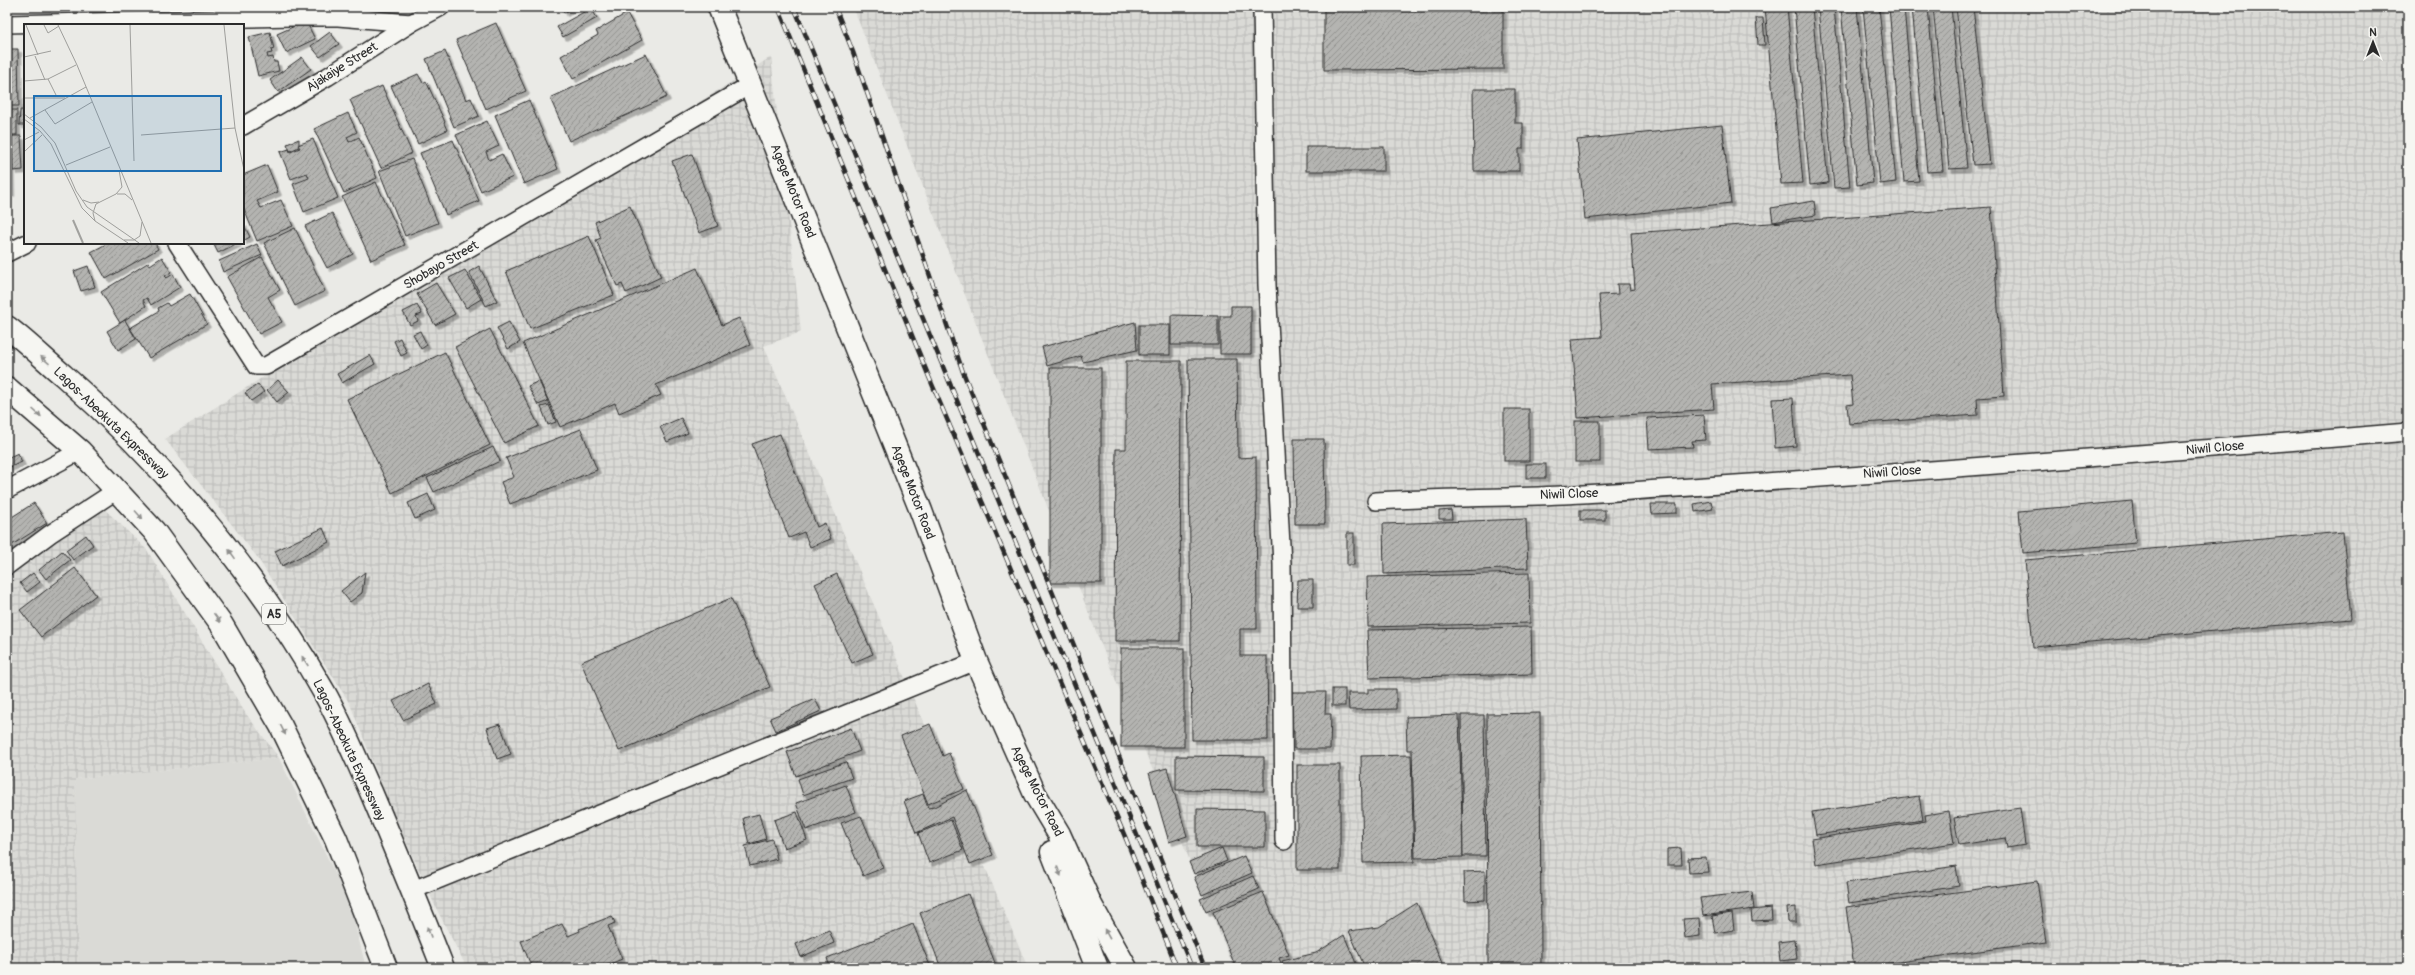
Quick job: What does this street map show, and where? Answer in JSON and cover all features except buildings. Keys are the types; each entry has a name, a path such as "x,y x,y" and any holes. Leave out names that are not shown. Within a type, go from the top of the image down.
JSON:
{"main road":[{"name":"Agege Motor Road","path":"719,7 921,511 976,661 1035,794 1059,834 1091,905 1126,968"},
{"name":"Lagos-Abeokuta Expressway","path":"7,327 87,397 144,452 217,532 274,613 325,693 355,757 413,890 442,968"},
{"path":"7,388 80,450 117,490 154,531 222,625 281,726 336,838 386,968"},
{"path":"1035,794 1051,850 1097,968"}],"street":[{"name":"Ajakaiye Street","path":"244,125 327,77 411,24 441,7"},
{"path":"1262,7 1267,285 1282,564 1284,841"},
{"path":"7,24 291,12 411,24"},
{"name":"Shobayo Street","path":"178,244 256,366 266,366 750,85"},
{"path":"7,253 25,244"},
{"name":"Niwil Close","path":"1376,501 1443,497 1588,494 2167,452 2408,432"},
{"path":"7,490 80,450"},
{"path":"7,566 50,534 117,490"},
{"path":"413,890 976,661"}],"shaded area":[{"path":"853,7 2408,7 2408,968 1234,968 1100,642"},
{"path":"771,57 801,332 764,346 1028,968 467,968 436,908 391,808 350,704 257,557 165,439"},
{"path":"90,495 147,550 244,711 279,758 75,779 78,968 7,968 7,562"},
{"path":"279,758 350,904 366,968 78,968 75,779"}],"railway":[{"path":"778,7 929,377 1126,839 1177,968"},
{"path":"794,7 1192,968"},
{"path":"835,7 853,52 963,372 1205,968"}]}
